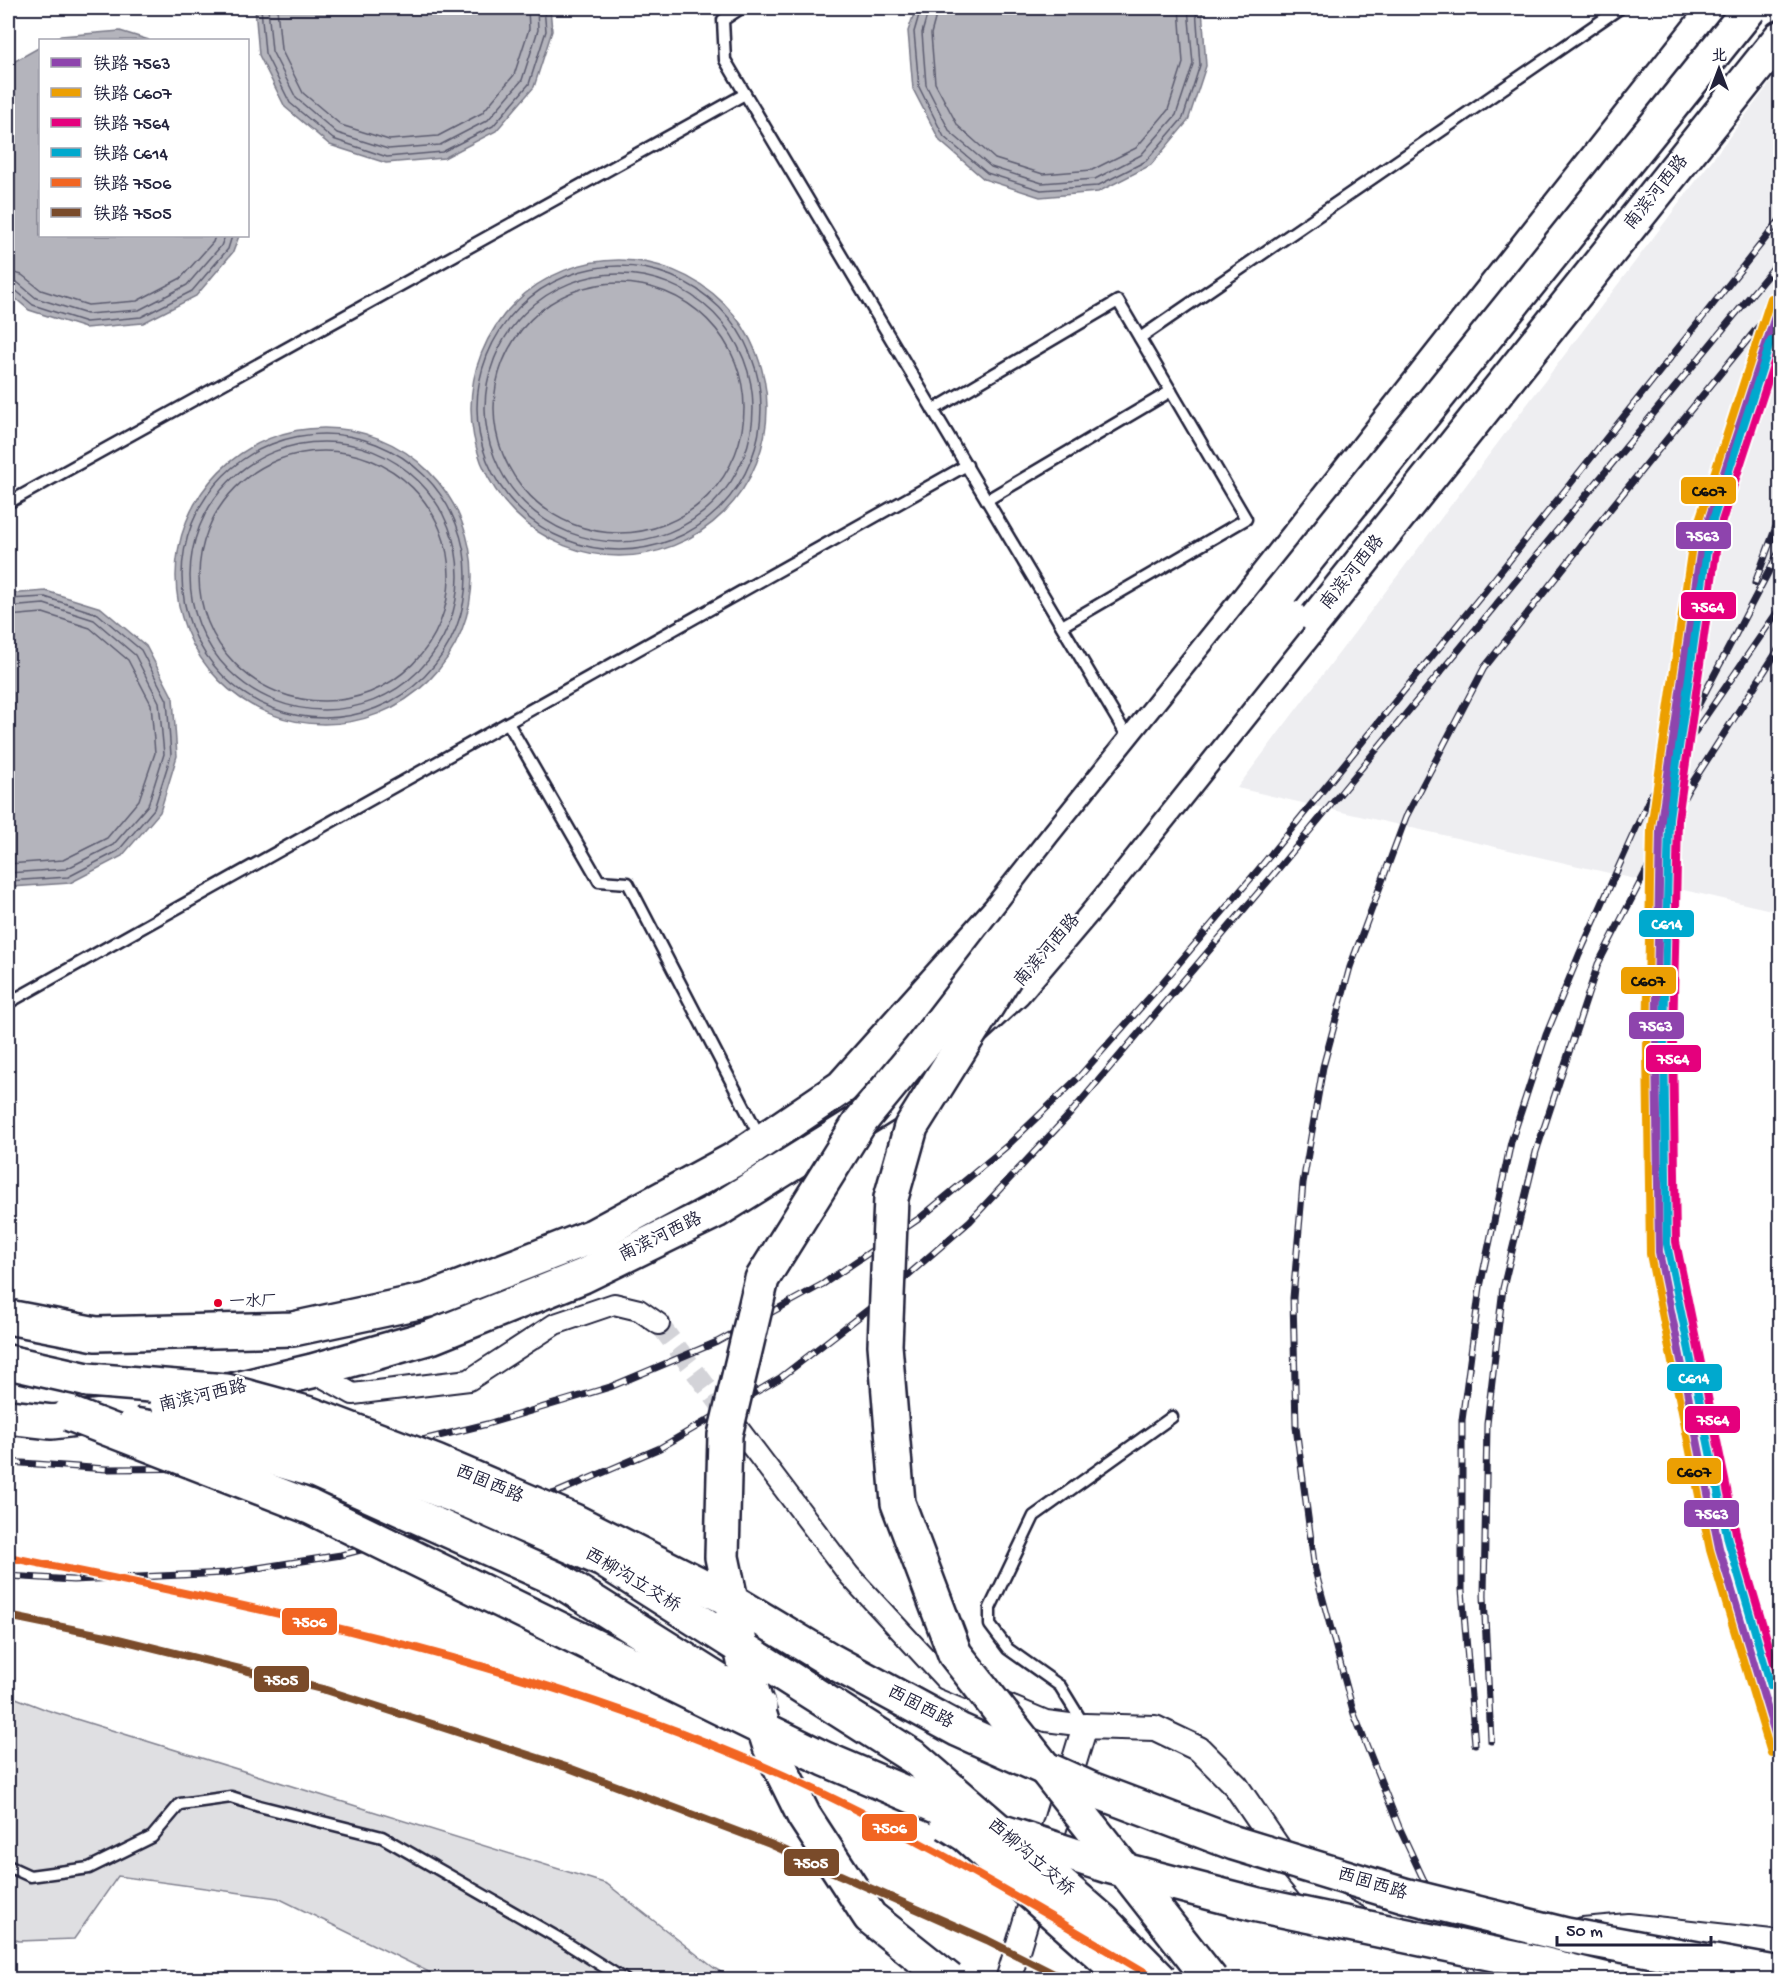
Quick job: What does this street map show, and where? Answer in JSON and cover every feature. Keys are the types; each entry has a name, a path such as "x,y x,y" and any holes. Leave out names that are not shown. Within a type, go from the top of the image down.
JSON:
{"highway":[{"name":"南滨河西路","path":"8,1317 96,1334 293,1329 428,1300 593,1236 737,1158 842,1087 998,913 1716,8"},
{"path":"949,1980 870,1917 804,1816 770,1747 746,1671 722,1557 725,1435 762,1279 860,1122 921,1048 1071,853 1750,8"},
{"path":"1211,1980 955,1654 898,1503 885,1345 893,1188 911,1127 1020,953 1775,8"},
{"name":"南滨河西路","path":"8,1417 52,1422 145,1411 312,1371 430,1337 583,1276 716,1211 899,1097 1015,990 1094,897 1780,38"},
{"name":"西柳沟立交桥","path":"8,1362 88,1380 268,1428 384,1468 468,1501 603,1560 915,1758 1103,1921 1161,1980"},
{"name":"西固西路","path":"88,1380 226,1391 310,1414 436,1462 574,1521 725,1597 830,1659 959,1730 1091,1789 1234,1844 1404,1895 1543,1929 1780,1974"},
{"name":"西柳沟立交桥","path":"8,1401 191,1434 316,1471 558,1579 730,1689 966,1834 1129,1980"},
{"path":"70,1414 310,1508 825,1759 981,1825 1108,1866 1258,1905 1542,1964 1608,1980"}],"street":[{"path":"312,1371 352,1394 469,1380 555,1324 614,1304 639,1310 659,1324"},
{"path":"728,1414 849,1575 945,1679 1046,1721 1084,1726 1155,1728 1199,1749 1236,1786 1282,1855 1317,1896 1353,1917 1397,1928"},
{"path":"1008,1980 1084,1726"},
{"path":"1545,1932 1628,1926 1780,1943"}],"lane":[{"path":"741,8 723,20 725,60 1132,745"},
{"path":"1140,338 1620,8"},
{"path":"8,503 745,94"},
{"path":"933,410 1118,301 1246,519 1062,626"},
{"path":"987,500 1171,390"},
{"path":"8,1003 966,465"},
{"path":"508,723 599,881 628,883 762,1141"},
{"path":"1084,1726 1060,1686 1008,1649 990,1625 990,1608 1034,1516 1172,1417"},
{"path":"8,1866 30,1876 89,1868 152,1837 180,1804 231,1797 382,1837 560,1938 625,1980"}],"shaded area":[{"path":"1780,70 1780,912 1237,788"},
{"path":"8,1695 47,1710 607,1884 714,1968 733,1979 443,1979 278,1898 118,1876 74,1939 19,1941 8,1937"}],"water":[{"path":"255,8 550,8 552,31 534,87 496,131 444,158 386,163 330,145 285,107 259,55"},
{"path":"916,8 1202,8 1206,66 1188,121 1151,165 1098,192 1040,197 984,179 940,141 913,89 908,31"},
{"path":"120,31 146,39 54,39 61,36"},
{"path":"39,48 39,237 239,237 233,252 196,296 143,323 85,328 29,310 8,292 8,65"},
{"path":"619,260 648,263 676,271 713,294 733,314 756,351 764,379 767,408 764,437 756,465 733,502 713,522 676,545 648,553 619,556 590,553 562,545 525,522 505,502 482,465 474,437 471,408 474,379 482,351 505,314 525,294 562,271 590,263"},
{"path":"324,428 353,431 394,446 418,462 438,482 460,519 469,547 472,576 469,605 454,646 438,670 418,690 381,712 353,721 324,724 295,721 254,706 230,690 210,670 188,633 179,605 176,576 179,547 194,506 210,482 230,462 267,440 295,431"},
{"path":"46,591 101,608 146,646 173,698 177,756 160,812 122,856 70,883 11,887 8,886 8,594"}],"tunnel":[{"path":"659,1324 728,1415"},
{"path":"1425,1929 1510,1931"}],"railway":[{"path":"8,1462 106,1469 236,1468 370,1453 487,1424 610,1387 717,1342 823,1284 920,1218 1007,1146 1078,1078 1157,989 1258,870 1481,596 1780,220"},
{"path":"8,1576 73,1580 225,1573 341,1555 459,1525 558,1492 660,1448 780,1378 869,1309 970,1221 1070,1114 1269,880 1780,260"},
{"path":"1476,1980 1440,1915 1399,1827 1354,1714 1315,1570 1296,1427 1293,1298 1303,1183 1323,1067 1350,967 1406,817 1484,668 1780,300"},
{"path":"1755,583 1780,516"},
{"path":"1679,742 1780,550"},
{"path":"1475,1744 1462,1590 1462,1420 1480,1287 1511,1142 1546,1035 1650,797 1780,608"},
{"path":"1491,1741 1484,1596 1487,1424 1503,1288 1536,1152 1598,964 1689,788 1780,647"}],"rail line":[{"name":"C607","path":"1771,298 1693,539 1651,828 1647,1049 1650,1254 1710,1550 1771,1753"},
{"name":"7563","path":"1780,301 1702,540 1660,829 1656,1049 1659,1252 1719,1548 1780,1750"},
{"name":"C614","path":"1771,341 1710,529 1669,818 1664,1039 1667,1244 1728,1540 1771,1686"},
{"name":"7564","path":"1780,344 1719,530 1678,819 1673,1039 1676,1242 1737,1538 1780,1683"},
{"name":"7506","path":"8,1557 193,1595 378,1638 560,1690 649,1721 737,1755 846,1804 951,1860 1158,1980"},
{"name":"7505","path":"8,1616 106,1636 326,1690 569,1768 770,1844 987,1940 1066,1980"}],"place":[{"name":"一水厂","path":"218,1303"}]}
